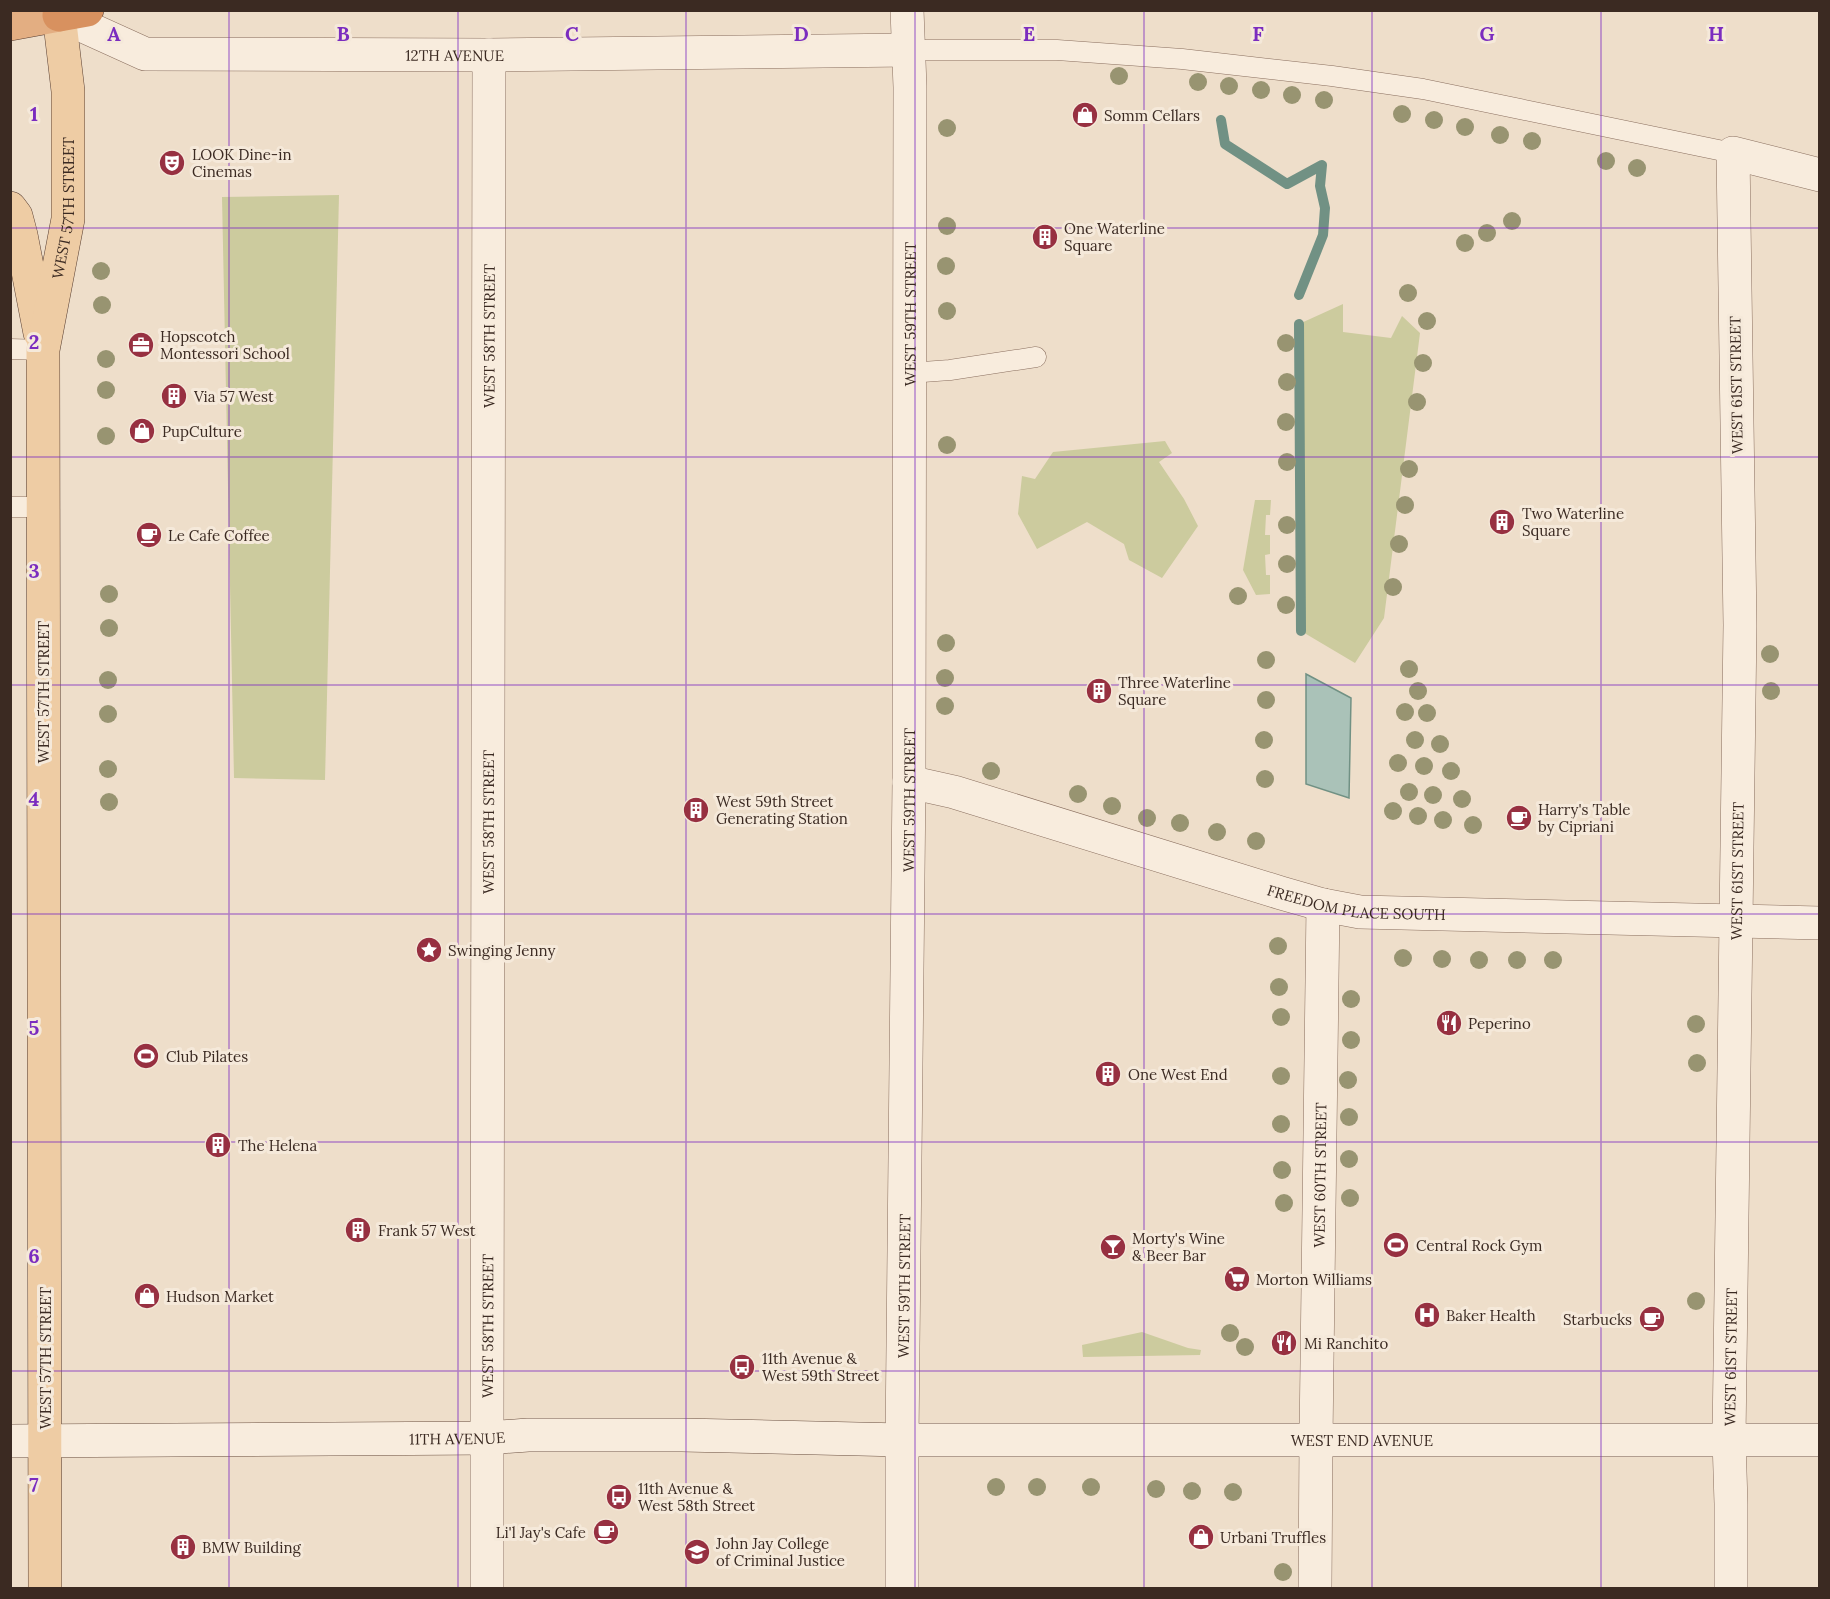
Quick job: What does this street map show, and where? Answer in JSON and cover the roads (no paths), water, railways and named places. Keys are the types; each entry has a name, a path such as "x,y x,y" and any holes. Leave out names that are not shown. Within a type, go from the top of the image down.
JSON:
{"highway":[{"path":"10,24 73,13"}],"main road":[{"name":"WEST 57TH STREET","path":"45,1588 46,1441 26,507 43,350 68,219 68,91 73,13"},
{"path":"10,208 16,216 21,235 43,350"}],"street":[{"name":"WEST 59TH STREET","path":"902,1588 909,782 910,87 907,10"},
{"name":"12TH AVENUE","path":"73,13 146,54 489,55 908,50"},
{"name":"WEST 58TH STREET","path":"487,1588 489,55"},
{"path":"1733,153 1820,175"},
{"name":"WEST 61ST STREET","path":"1731,1588 1729,1440 1740,615 1733,153"},
{"name":"FREEDOM PLACE SOUTH","path":"909,782 954,792 1323,905 1360,912 1820,924"},
{"name":"WEST 60TH STREET","path":"1315,1588 1323,905"},
{"name":"11TH AVENUE","path":"10,1441 487,1438 528,1435 682,1435 902,1440"},
{"name":"WEST END AVENUE","path":"902,1440 1820,1440"}],"lane":[{"path":"908,50 1057,50 1182,58 1332,76 1423,89 1733,153"},
{"path":"10,349 43,350"},
{"path":"909,373 950,370 1036,357"}],"waterway":[{"path":"1221,120 1225,144 1287,184 1322,165 1320,186 1325,208 1323,235 1299,295"},
{"path":"1299,324 1301,631"}],"place":[{"name":"Somm Cellars","path":"1085,115"},
{"name":"LOOK Dine-in Cinemas","path":"172,163"},
{"name":"One Waterline Square","path":"1045,237"},
{"name":"Hopscotch Montessori School","path":"141,345"},
{"name":"Via 57 West","path":"174,396"},
{"name":"PupCulture","path":"142,431"},
{"name":"Two Waterline Square","path":"1502,522"},
{"name":"Le Cafe Coffee","path":"149,535"},
{"name":"Three Waterline Square","path":"1099,691"},
{"name":"West 59th Street Generating Station","path":"696,810"},
{"name":"Harry's Table by Cipriani","path":"1519,818"},
{"name":"Swinging Jenny","path":"429,950"},
{"name":"Peperino","path":"1449,1023"},
{"name":"Club Pilates","path":"146,1056"},
{"name":"One West End","path":"1108,1074"},
{"name":"The Helena","path":"218,1145"},
{"name":"Frank 57 West","path":"358,1230"},
{"name":"Central Rock Gym","path":"1396,1245"},
{"name":"Morty's Wine & Beer Bar","path":"1113,1247"},
{"name":"Morton Williams","path":"1237,1279"},
{"name":"Hudson Market","path":"147,1296"},
{"name":"Baker Health","path":"1427,1315"},
{"name":"Starbucks","path":"1652,1319"},
{"name":"Mi Ranchito","path":"1284,1343"},
{"name":"11th Avenue & West 59th Street","path":"742,1367"},
{"name":"11th Avenue & West 58th Street","path":"619,1497"},
{"name":"Li'l Jay's Cafe","path":"606,1532"},
{"name":"Urbani Truffles","path":"1201,1537"},
{"name":"BMW Building","path":"183,1547"},
{"name":"John Jay College of Criminal Justice","path":"697,1552"}]}
